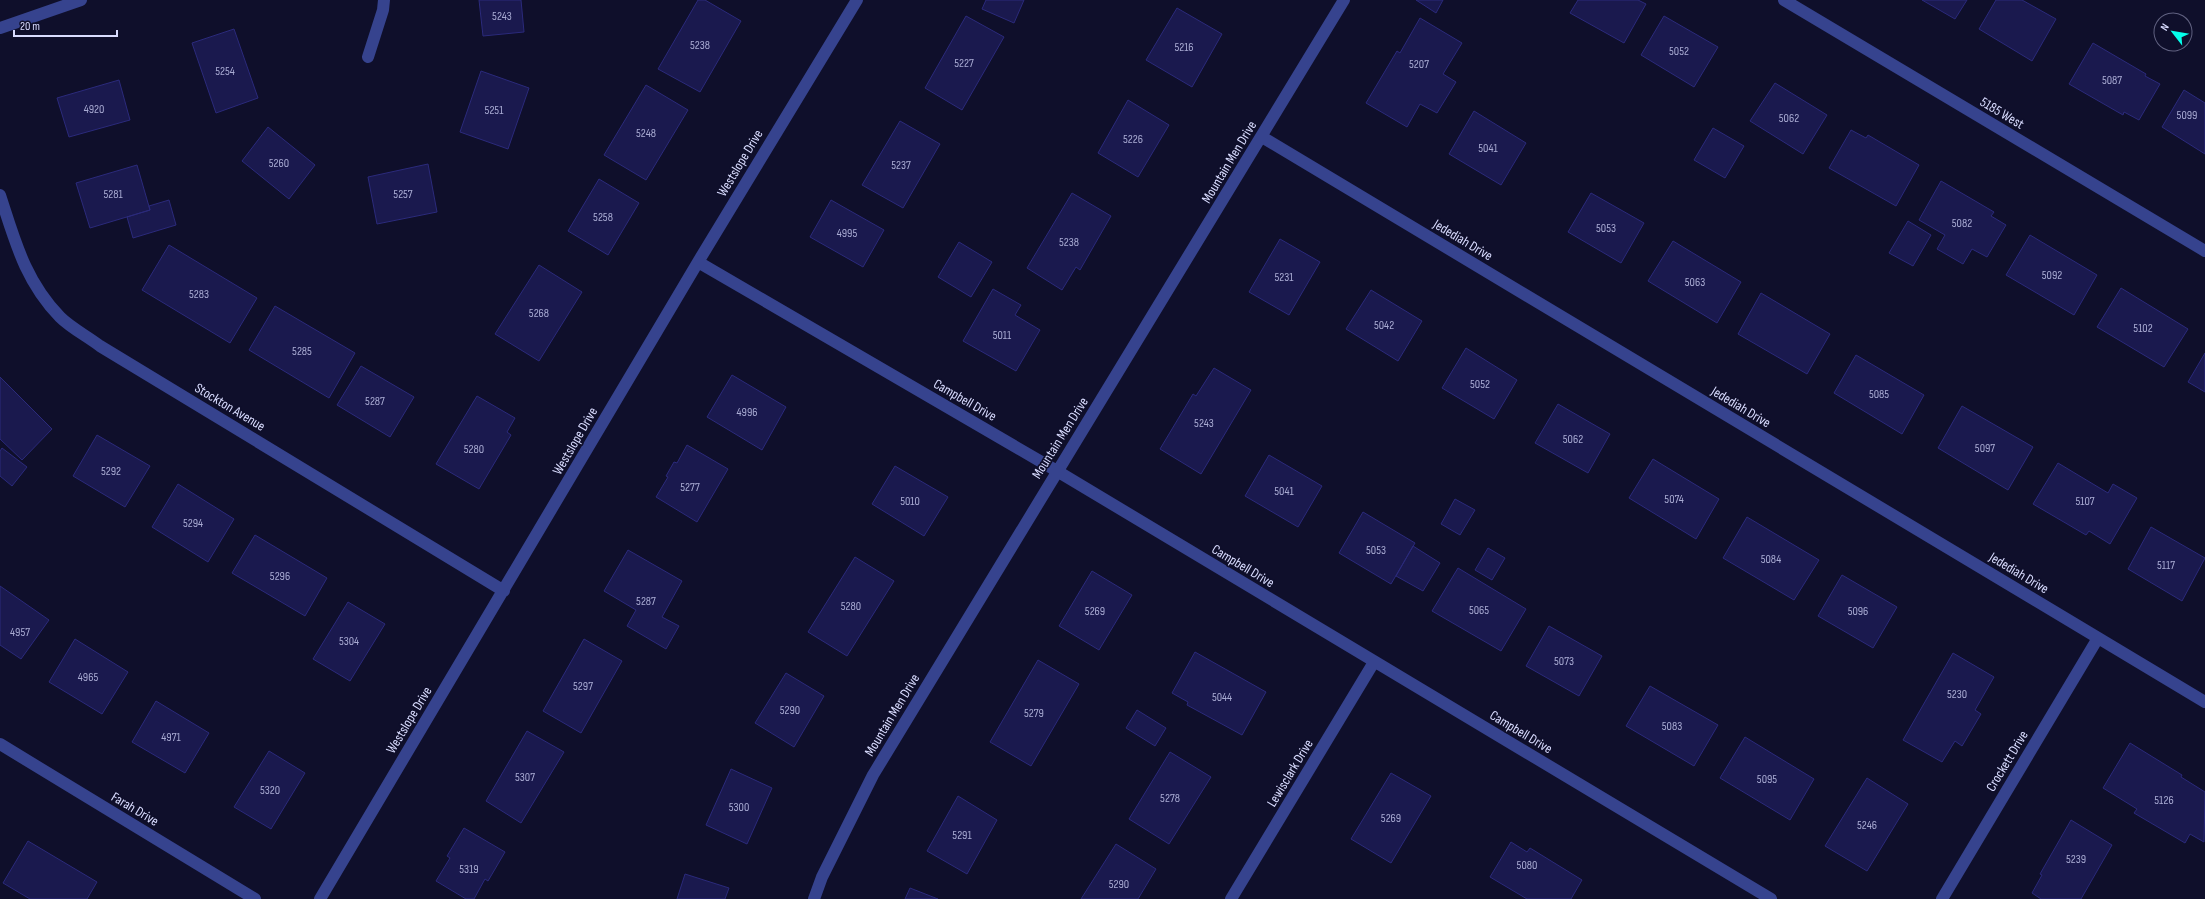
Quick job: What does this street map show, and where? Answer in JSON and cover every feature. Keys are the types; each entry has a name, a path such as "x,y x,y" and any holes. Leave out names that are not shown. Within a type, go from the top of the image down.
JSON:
{"street":[{"path":"0,28 82,0"},
{"path":"368,58 383,10 384,0"},
{"name":"Westslope Drive","path":"320,899 698,262 857,0"},
{"name":"Mountain Men Drive","path":"814,899 822,877 873,775 1344,0"},
{"name":"5185 West","path":"1784,0 2205,251"},
{"name":"Jedediah Drive","path":"1262,137 2205,702"},
{"name":"Stockton Avenue","path":"0,195 20,256 37,289 61,318 100,346 504,591"},
{"name":"Campbell Drive","path":"698,262 1057,471 1771,899"},
{"name":"Crockett Drive","path":"1942,899 2098,638"},
{"name":"Lewisclark Drive","path":"1231,899 1374,662"},
{"name":"Farah Drive","path":"0,744 255,899"}],"building":[{"path":"479,0 521,0 524,32 483,36"},
{"path":"698,0 705,0 741,21 700,92 658,69"},
{"path":"986,0 1024,0 1014,23 982,9"},
{"path":"1416,0 1443,0 1436,13"},
{"path":"1578,0 1638,0 1646,4 1624,43 1570,13"},
{"path":"1922,0 1967,0 1955,19"},
{"path":"1996,0 2022,0 2056,19 2032,61 1979,29"},
{"path":"1177,8 1222,34 1192,87 1146,60"},
{"path":"966,16 1004,37 962,110 925,88"},
{"path":"1664,16 1718,47 1694,87 1641,55"},
{"path":"1420,18 1462,43 1443,74 1456,82 1437,113 1420,104 1407,127 1366,103 1397,51 1400,53"},
{"path":"234,29 258,98 216,113 192,43"},
{"path":"2093,43 2146,74 2145,76 2160,84 2139,120 2124,112 2123,115 2069,84"},
{"path":"481,71 529,88 508,149 460,132"},
{"path":"119,80 130,120 69,137 57,98"},
{"path":"1775,83 1827,115 1803,154 1750,121"},
{"path":"646,85 688,110 646,180 604,155"},
{"path":"2184,90 2205,103 2205,154 2162,127"},
{"path":"1128,100 1169,125 1138,177 1098,153"},
{"path":"1474,111 1526,143 1501,185 1449,154"},
{"path":"900,121 940,144 903,208 862,185"},
{"path":"268,127 315,165 289,199 242,161"},
{"path":"1713,128 1744,146 1725,178 1694,160"},
{"path":"1851,130 1866,138 1868,135 1919,165 1896,206 1829,168"},
{"path":"428,164 437,212 377,224 368,177"},
{"path":"137,165 150,210 90,228 76,183"},
{"path":"599,179 639,203 608,255 568,231"},
{"path":"1941,181 1994,212 1991,216 2006,225 1987,257 1972,249 1963,264 1937,249 1945,235 1919,220"},
{"path":"1072,193 1111,216 1080,270 1076,267 1062,290 1027,268"},
{"path":"1591,193 1644,223 1621,263 1568,232"},
{"path":"169,200 176,225 133,238 127,217 150,210 149,206"},
{"path":"831,200 884,230 863,267 810,237"},
{"path":"1908,221 1931,235 1913,266 1889,253"},
{"path":"2030,235 2097,275 2074,315 2006,275"},
{"path":"1280,239 1320,262 1289,315 1249,292"},
{"path":"1673,241 1741,282 1717,323 1648,281"},
{"path":"959,242 992,262 971,297 938,277"},
{"path":"169,245 257,298 230,343 142,290"},
{"path":"539,265 582,292 539,361 495,334"},
{"path":"2121,288 2188,329 2164,367 2097,327"},
{"path":"993,289 1021,305 1015,315 1040,330 1016,371 963,341"},
{"path":"1371,290 1422,321 1398,361 1346,329"},
{"path":"1761,293 1830,334 1807,374 1738,334"},
{"path":"275,306 355,353 329,398 249,350"},
{"path":"1466,348 1517,380 1494,419 1442,388"},
{"path":"2205,353 2205,392 2188,382"},
{"path":"1856,355 1924,395 1902,434 1834,393"},
{"path":"361,366 414,397 390,437 337,405"},
{"path":"1214,368 1251,390 1201,474 1160,449 1193,394 1196,396"},
{"path":"732,375 786,407 762,450 707,417"},
{"path":"0,377 52,429 22,460 0,439"},
{"path":"477,396 515,418 507,432 511,435 479,489 436,464"},
{"path":"1558,404 1610,434 1588,473 1535,443"},
{"path":"1962,406 2033,447 2008,490 1938,448"},
{"path":"97,435 150,466 125,507 73,476"},
{"path":"687,445 728,469 697,522 656,497 668,477 666,476 674,462 677,463"},
{"path":"2,448 27,467 12,486 0,476 0,451"},
{"path":"1269,455 1322,486 1298,527 1245,496"},
{"path":"1653,459 1719,499 1696,539 1629,498"},
{"path":"2058,463 2108,493 2113,484 2137,498 2110,544 2089,531 2086,535 2033,504"},
{"path":"895,466 948,497 924,536 872,504"},
{"path":"178,484 234,519 208,562 152,527"},
{"path":"1455,499 1475,510 1460,535 1441,524"},
{"path":"1363,512 1415,543 1391,584 1339,553"},
{"path":"1747,517 1819,560 1794,600 1723,558"},
{"path":"2151,527 2205,558 2182,601 2128,569"},
{"path":"255,535 327,578 305,616 232,573"},
{"path":"1413,546 1440,563 1423,591 1396,576"},
{"path":"1488,548 1505,558 1492,580 1475,570"},
{"path":"628,550 682,581 662,617 679,626 666,649 627,626 636,610 604,591"},
{"path":"855,557 894,581 847,656 808,632"},
{"path":"1458,568 1526,609 1501,651 1432,611"},
{"path":"1092,571 1132,595 1099,650 1059,626"},
{"path":"1842,575 1897,607 1873,648 1818,616"},
{"path":"0,586 49,620 21,659 0,645"},
{"path":"348,602 385,624 350,681 313,659"},
{"path":"1549,626 1602,656 1579,696 1526,666"},
{"path":"75,639 128,672 102,714 49,682"},
{"path":"584,639 622,661 581,733 543,711"},
{"path":"1195,652 1266,692 1242,735 1187,705 1188,702 1172,693"},
{"path":"1953,653 1994,677 1975,710 1981,714 1962,746 1955,741 1942,762 1903,740"},
{"path":"1038,660 1079,684 1031,766 990,742"},
{"path":"786,673 824,696 794,747 755,723"},
{"path":"1650,686 1718,725 1694,766 1626,726"},
{"path":"156,701 209,733 185,773 132,742"},
{"path":"1137,710 1166,728 1155,746 1126,728"},
{"path":"527,731 564,752 521,823 486,801"},
{"path":"1745,737 1814,779 1790,820 1720,778"},
{"path":"2130,743 2182,775 2181,777 2205,792 2204,842 2190,834 2185,843 2134,813 2137,809 2103,788"},
{"path":"269,751 305,773 271,829 234,807"},
{"path":"1170,752 1211,777 1169,844 1129,819"},
{"path":"731,769 772,788 747,844 706,825"},
{"path":"1391,773 1431,796 1391,863 1351,839"},
{"path":"1867,778 1908,804 1867,871 1825,846"},
{"path":"958,796 997,820 967,874 927,851"},
{"path":"2071,820 2112,845 2081,899 2041,899 2032,893 2042,875 2040,874"},
{"path":"464,828 505,852 488,881 485,879 474,899 466,899 436,881 450,858 447,856"},
{"path":"28,841 97,882 87,899 30,899 3,883"},
{"path":"1511,842 1527,852 1530,848 1582,880 1571,899 1527,899 1490,877"},
{"path":"1116,844 1156,869 1138,899 1081,899"},
{"path":"685,874 729,888 725,899 677,899"},
{"path":"910,888 938,899 905,899"}]}
